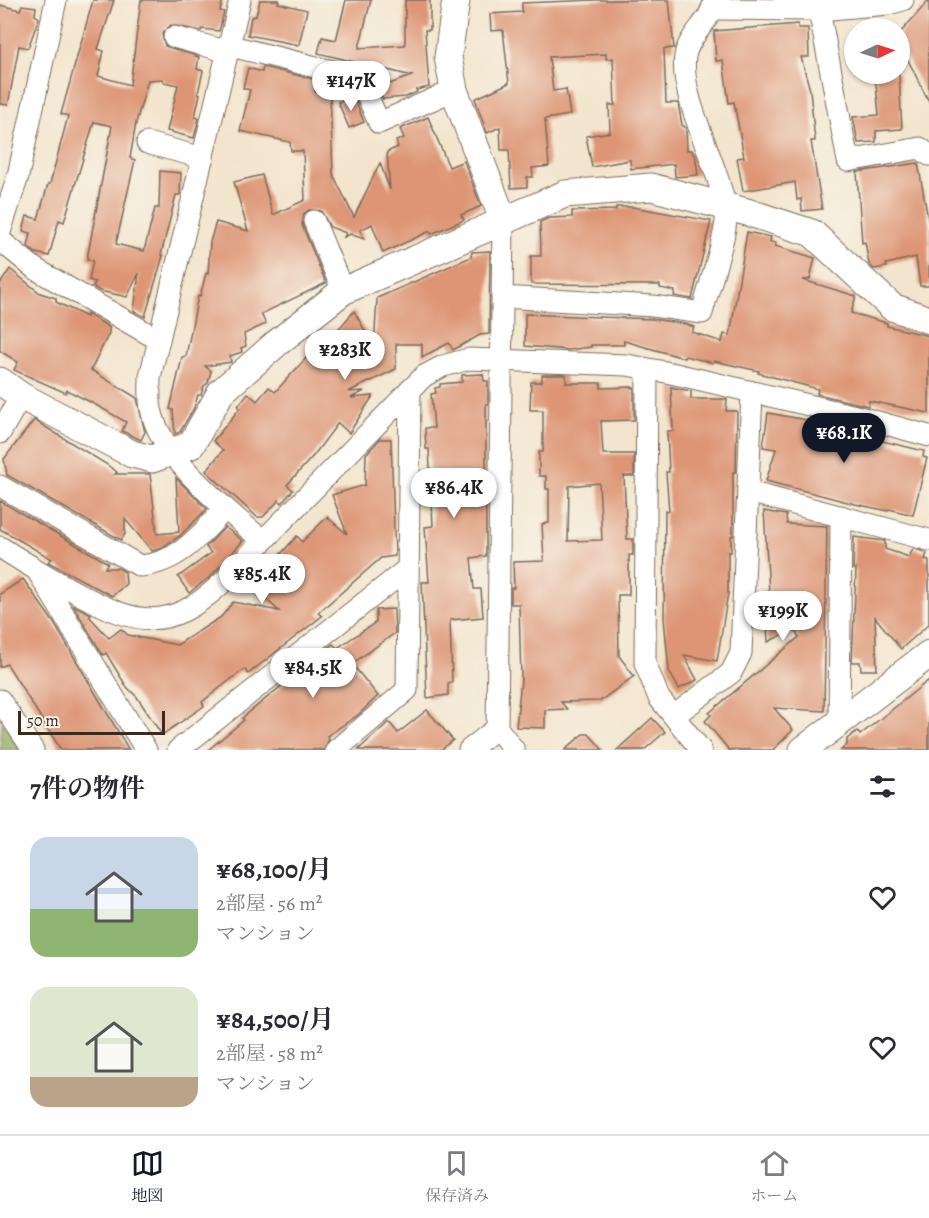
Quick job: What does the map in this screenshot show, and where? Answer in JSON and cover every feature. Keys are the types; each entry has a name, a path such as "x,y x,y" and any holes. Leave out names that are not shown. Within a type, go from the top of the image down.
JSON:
{"street":[{"path":"0,232 18,176 56,0"},
{"path":"240,0 150,377 151,411 171,454 225,509 263,541"},
{"path":"456,0 448,57 454,90 503,220 497,728 514,750"},
{"path":"502,297 653,306 702,313 727,218 687,86 685,55 701,24 714,4 819,10 888,4 903,0"},
{"path":"819,10 848,161 920,148 929,154"},
{"path":"174,36 360,78 379,123 454,90"},
{"path":"147,143 203,158"},
{"path":"0,433 10,388 132,454 152,459 171,454 190,445 221,392 343,291 565,194 651,187 812,233 892,307 929,320"},
{"path":"314,221 343,291"},
{"path":"0,240 34,268 159,340"},
{"path":"0,547 38,572 116,614 154,620 202,602 424,376 442,366 469,359 627,365 860,417 929,436"},
{"path":"647,370 645,663 659,698 701,750"},
{"path":"336,750 407,690 410,390"},
{"path":"675,716 730,673 741,653 752,393"},
{"path":"0,486 140,566 158,564 172,558 189,546 225,509"},
{"path":"749,492 929,540"},
{"path":"839,723 841,516"},
{"path":"178,750 407,569"},
{"path":"38,572 146,750"},
{"path":"803,750 929,654"},
{"path":"0,700 33,750"},
{"path":"469,750 497,728"}],"green space":[{"path":"2,721 21,750 0,750"}],"building":[{"path":"93,0 114,0 98,49 104,51 98,76 130,85 141,0 223,0 220,11 224,12 219,31 202,29 201,31 171,25 162,34 165,46 199,57 197,69 203,71 195,117 199,118 194,138 167,131 178,85 163,82 163,79 148,80 136,123 130,158 135,160 116,244 144,251 155,208 159,208 160,171 181,173 180,195 176,195 161,255 163,256 145,317 134,311 139,273 127,297 100,291 93,287 95,282 89,280 93,260 87,259 112,126 94,122 64,222 59,220 49,256 36,253 28,247 31,233 23,231 27,216 38,219 48,184 50,184 68,116 61,114"},
{"path":"260,0 279,0 278,3 307,10 299,45 248,35 251,17 256,16"},
{"path":"346,0 371,0 359,48 405,45 405,0 430,0 430,30 425,30 429,87 416,90 417,92 406,97 383,99 378,88 412,76 318,53 322,37 336,40"},
{"path":"669,0 674,48 664,49 666,103 678,103 682,125 686,128 687,150 692,150 695,154 698,175 675,177 674,164 631,169 630,160 592,167 586,136 610,132 609,105 615,105 613,58 606,59 606,54 549,57 553,91 566,89 570,115 545,119 549,166 532,168 533,177 527,177 527,187 511,188 509,150 501,150 500,127 487,133 475,99 509,83 503,30 491,31 490,14 522,12 522,3"},
{"path":"929,0 929,102 910,64 910,22"},
{"path":"0,5 20,10 22,5 36,7 35,15 39,18 28,48 19,46 8,105 0,104"},
{"path":"798,24 798,28 808,28 809,57 801,57 810,90 815,141 811,141 822,209 802,211 801,199 797,200 795,182 743,191 737,158 744,157 734,102 729,103 723,60 716,61 714,31"},
{"path":"263,67 317,80 315,92 330,95 333,174 354,217 380,163 390,190 387,152 398,147 396,141 404,138 400,129 428,117 449,167 464,161 481,206 461,215 464,220 431,234 430,231 383,253 372,224 360,230 364,239 350,234 344,237 346,233 330,227 321,211 309,210 304,214 302,225 326,283 261,314 266,324 244,334 246,346 241,348 242,352 230,356 231,362 205,366 211,371 208,383 204,386 201,395 198,395 194,408 180,432 175,434 173,410 170,409 182,357 186,356 198,296 200,297 206,273 208,274 210,242 216,222 248,231 234,182 262,175 273,215 305,200 303,151 291,151 290,142 240,131 250,90 243,88 248,68 262,72"},
{"path":"876,84 900,84 902,129 876,131 876,142 858,143 853,117 879,115"},
{"path":"354,97 364,122 349,128 338,102"},
{"path":"918,163 929,224 929,286 920,286 916,257 874,269 869,264 865,242 862,243 857,172"},
{"path":"616,207 633,207 711,221 692,299 674,296 675,291 660,288 660,285 531,284 531,256 541,256 540,222 549,218 572,217 572,211 616,210"},
{"path":"747,232 771,237 770,242 776,243 775,246 815,258 810,279 803,280 856,296 851,313 887,323 887,326 929,336 929,413 869,401 868,406 817,394 818,389 758,373 759,371 714,361 713,363 685,356 684,358 624,341 624,345 591,345 591,347 568,350 525,346 525,314 652,319 686,324 694,327 692,332 722,342 724,334 730,335"},
{"path":"490,251 489,334 480,335 453,350 449,343 422,357 422,344 396,344 396,369 348,392 364,391 351,398 373,396 349,433 338,423 287,485 293,490 282,503 279,500 263,517 257,517 206,471 223,450 213,441 240,408 238,406 248,393 257,401 269,387 275,392 307,357 311,361 354,311 374,347 377,298 471,257 472,252"},
{"path":"10,269 40,293 56,298 56,302 87,317 87,314 109,327 109,333 91,370 137,398 145,432 141,440 122,431 126,422 96,405 67,390 66,393 14,370 18,362 0,351 0,284"},
{"path":"483,374 484,381 488,381 486,556 471,558 474,589 481,589 483,617 450,620 452,682 448,683 448,695 427,698 422,582 429,582 425,527 433,526 429,449 426,449 425,428 434,428 431,394 436,393 435,388 440,387 440,384 462,382 462,375"},
{"path":"542,375 566,375 566,383 601,383 601,388 634,387 634,420 601,421 603,454 634,454 634,476 624,476 627,539 633,539 633,555 629,555 629,595 618,595 619,656 634,676 600,701 561,702 567,709 545,710 545,728 516,727 521,680 519,604 511,604 511,588 514,588 513,562 544,561 542,524 549,523 549,489 546,489 546,476 539,476 539,452 543,452 543,410 530,410 531,382 542,382","holes":["599,483 602,540 568,541 569,486"]},
{"path":"671,387 691,391 691,399 727,399 726,411 737,411 736,472 733,472 733,536 731,536 731,552 728,552 728,593 717,661 684,655 697,680 679,689 669,671 664,618 665,511 669,511 666,472 669,472 667,431 673,431"},
{"path":"768,413 857,429 867,433 866,437 924,451 923,457 927,458 913,515 855,504 766,481 776,449 763,447"},
{"path":"34,420 106,464 117,472 115,474 150,474 157,534 179,532 176,478 207,509 180,536 161,548 152,551 125,519 125,534 121,540 7,475 4,459"},
{"path":"380,439 391,439 395,556 381,558 318,613 322,616 248,674 245,669 235,676 202,702 204,706 162,735 137,697 126,686 106,653 103,655 73,605 91,614 89,616 109,638 121,629 128,635 177,645 221,617 233,602 279,611 252,586 297,536 302,542 327,517 347,534 332,495 365,485 366,454"},
{"path":"0,501 108,563 105,568 118,568 125,572 126,584 112,596 48,562 52,559 0,529"},
{"path":"764,511 786,515 787,524 827,526 824,711 774,708 793,730 773,750 729,750 705,721 711,715 709,713 799,637 794,629 768,642 765,592 769,592"},
{"path":"225,527 243,541 211,576 189,593 178,577 211,553 206,547"},
{"path":"854,537 885,541 885,549 909,557 913,549 919,550 927,553 925,559 929,560 929,624 901,649 875,617 877,670 861,670 860,662 852,662 856,569 853,569"},
{"path":"23,579 54,623 129,750 61,750 7,664 0,667 0,594"},
{"path":"394,609 395,633 352,664 378,696 358,715 327,736 329,739 324,750 208,750 244,720 242,718 333,644 337,648 376,622 376,610"},
{"path":"929,680 929,750 841,750 847,745 847,739 857,731 860,735"},
{"path":"427,710 453,740 441,750 358,750 389,722 398,733"},
{"path":"652,718 665,732 644,750 617,750"},
{"path":"583,734 589,734 603,750 565,750"}]}
